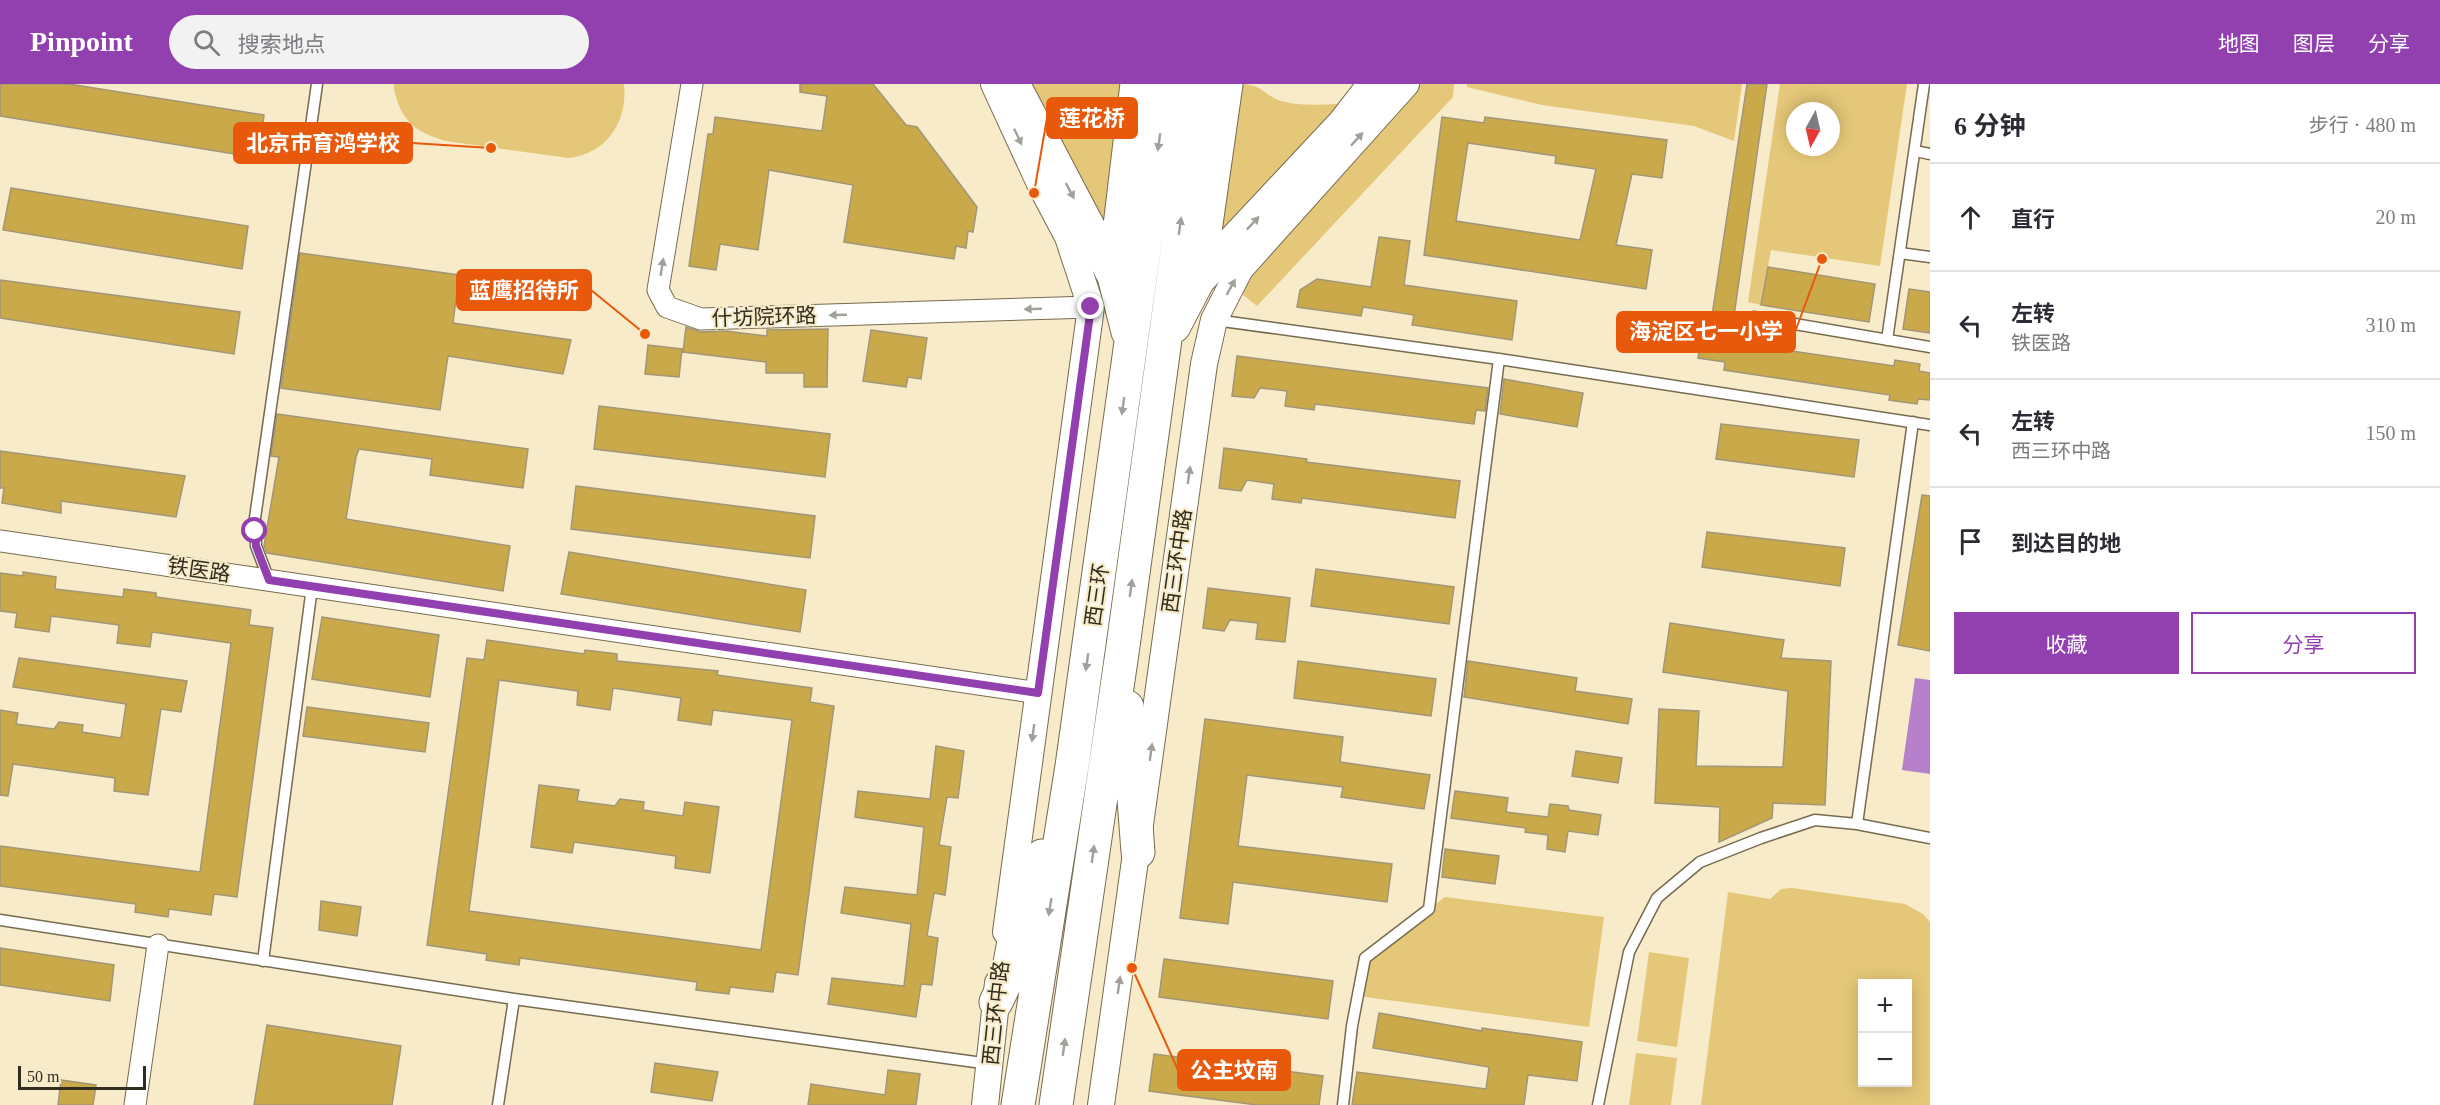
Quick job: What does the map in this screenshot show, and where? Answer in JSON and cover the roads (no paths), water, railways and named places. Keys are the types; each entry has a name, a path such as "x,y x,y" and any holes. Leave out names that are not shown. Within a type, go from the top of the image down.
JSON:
{"highway":[{"path":"1013,84 1114,276 1132,349"},
{"path":"1114,276 1137,84"},
{"name":"西三环","path":"1018,1105 1072,766 1132,349 1167,84"},
{"name":"西三环","path":"1056,1105 1123,646 1200,84"},
{"path":"1198,280 1226,84"},
{"path":"1164,346 1198,280 1344,124 1375,84"},
{"path":"1123,646 1138,852"},
{"path":"996,1002 1007,979 1015,936 1072,766"}],"street":[{"name":"什坊院环路","path":"692,84 658,290 667,307 701,319 1091,307"},
{"name":"西三环中路","path":"984,1105 1091,307 1068,237 1042,188 994,84"},
{"name":"西三环中路","path":"1101,1105 1138,852 1204,364 1214,320 1240,269 1406,84"},
{"name":"铁医路","path":"0,541 1038,693"},
{"path":"135,1105 158,945"}],"lane":[{"path":"269,580 256,546 255,518 317,84"},
{"path":"1887,340 1924,84"},
{"path":"1915,151 1930,154"},
{"path":"1900,253 1930,257"},
{"path":"1754,317 1930,347"},
{"path":"1214,320 1499,359 1930,425"},
{"path":"1343,1105 1352,1026 1365,958 1429,909 1499,359"},
{"path":"1857,824 1913,422"},
{"path":"263,961 312,587"},
{"path":"1598,1105 1629,952 1657,898 1700,862 1815,820 1857,824 1930,838"},
{"path":"0,920 514,999 991,1064"},
{"path":"498,1105 514,999"}],"place":[{"name":"北京市育鸿学校","path":"491,148"},
{"name":"莲花桥","path":"1034,193"},
{"name":"海淀区七一小学","path":"1822,259"},
{"name":"蓝鹰招待所","path":"645,334"},
{"name":"公主坟南","path":"1132,968"}]}
